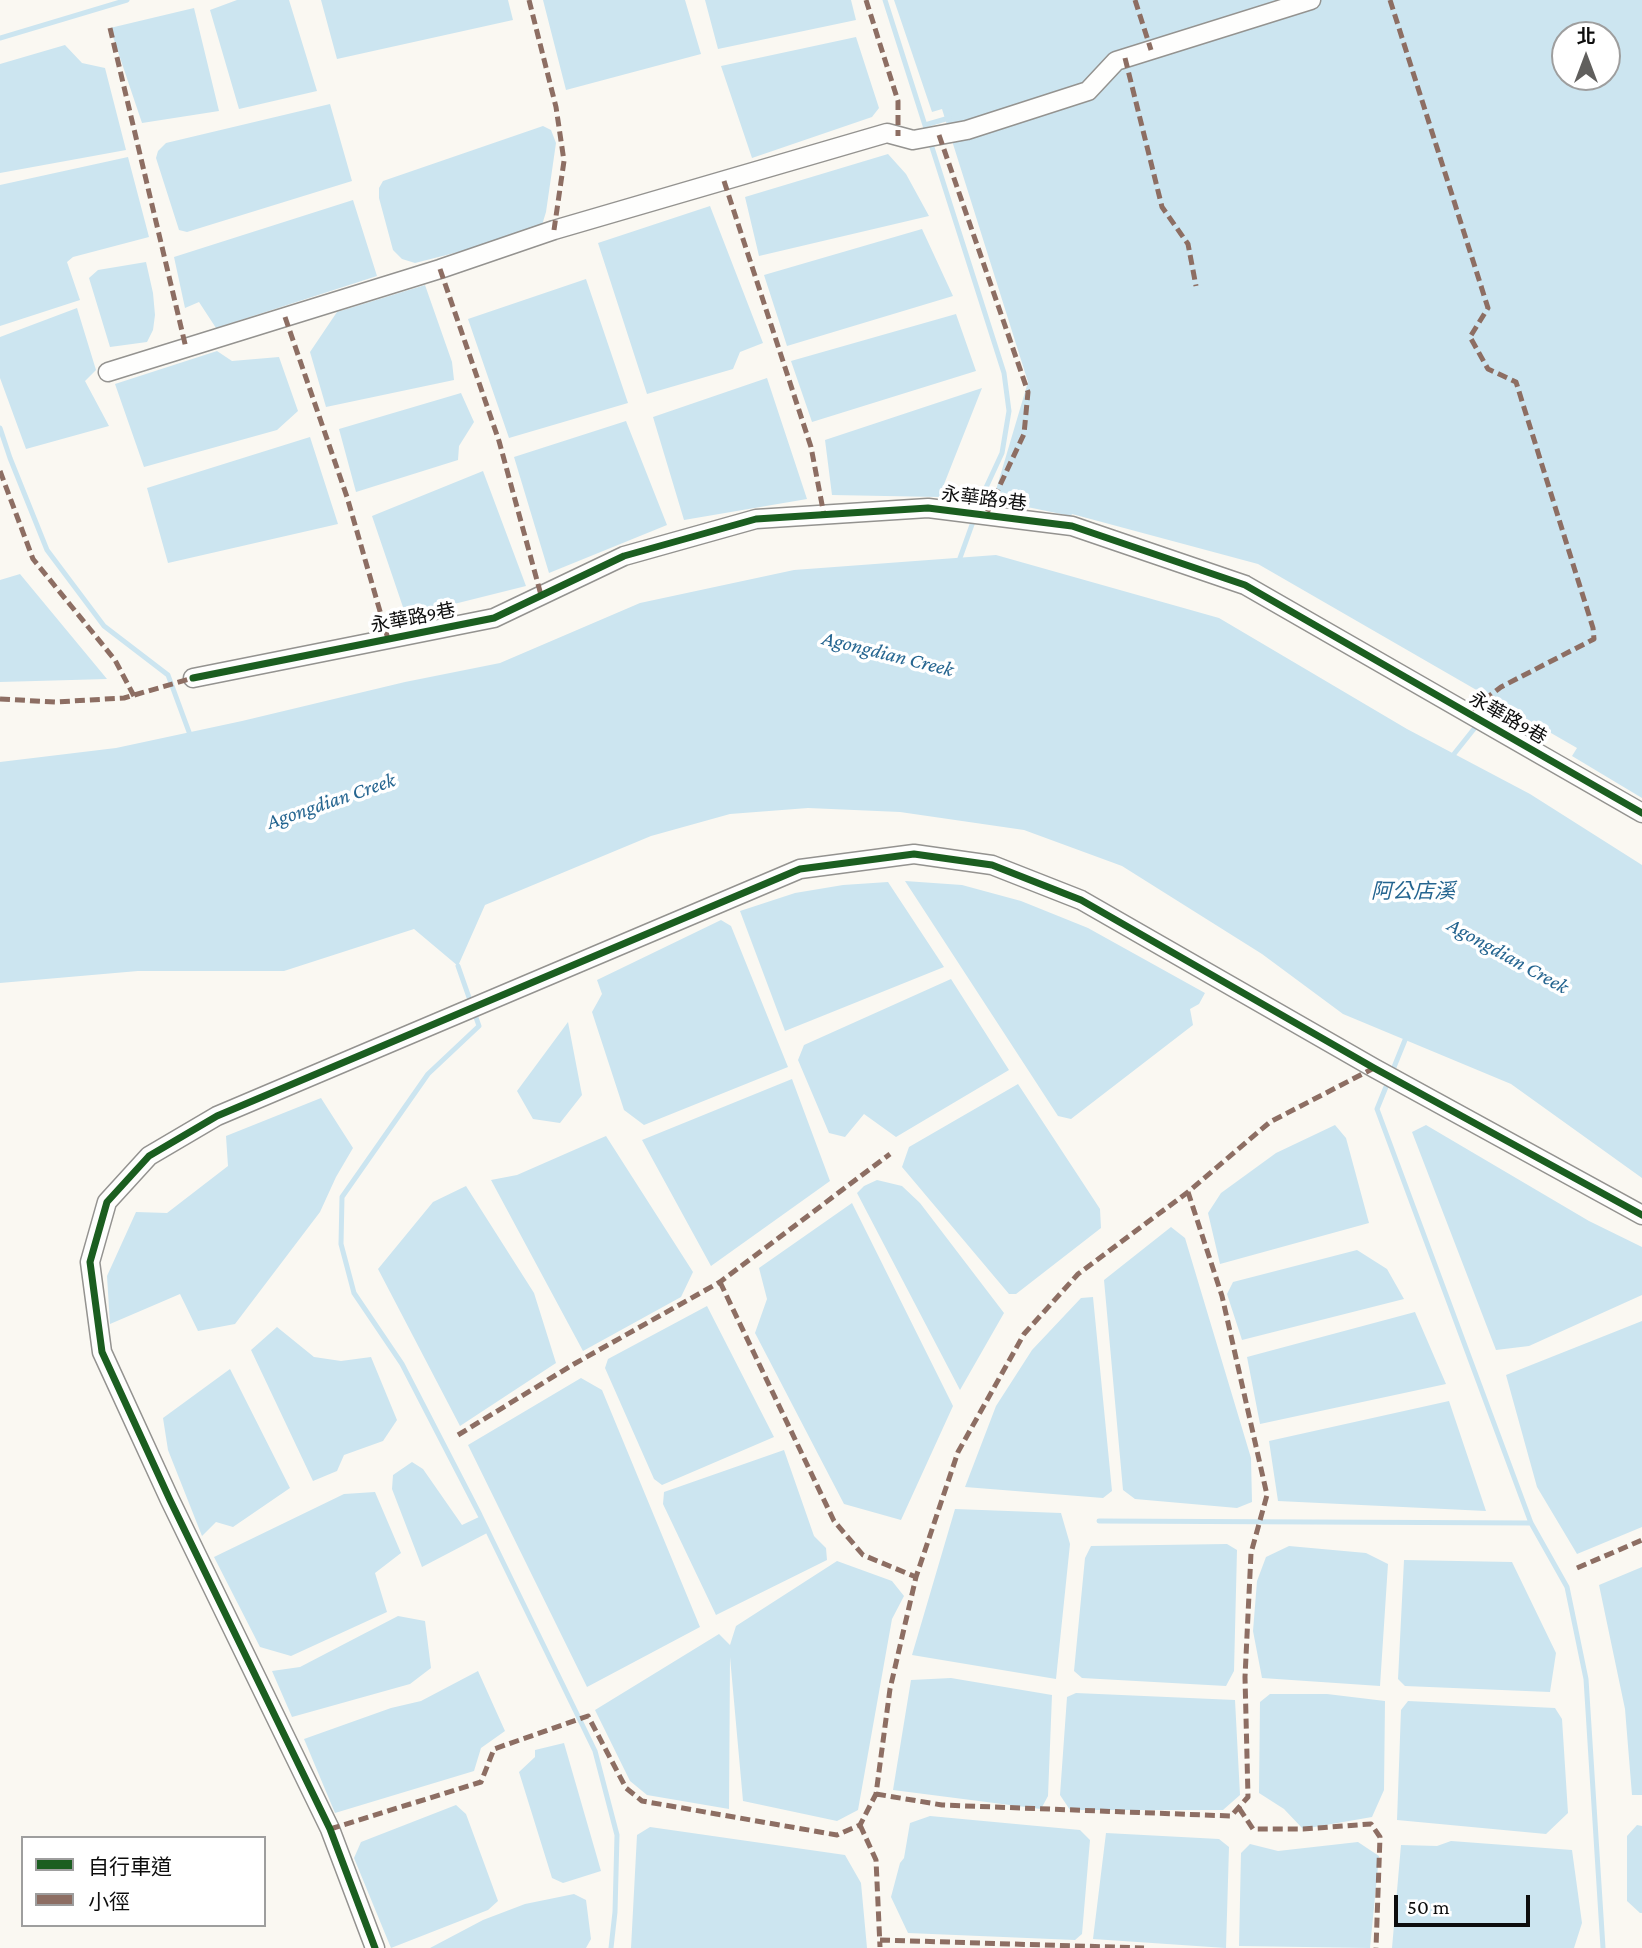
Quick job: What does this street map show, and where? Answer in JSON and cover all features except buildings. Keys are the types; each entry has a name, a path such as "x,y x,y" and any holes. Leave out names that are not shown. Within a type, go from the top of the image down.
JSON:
{"street":[{"path":"108,372 440,269 554,230 887,133 913,139 967,131 1088,91 1116,61 1311,0"},
{"name":"永華路9巷","path":"193,678 494,618 624,556 756,519 928,508 1072,526 1245,585 1642,813"},
{"path":"375,1948 330,1829 170,1500 102,1352 90,1262 107,1202 149,1156 218,1116 800,869 914,855 992,865 1081,900 1383,1073 1642,1215"}],"water":[{"path":"237,0 289,0 317,91 239,109 210,10"},
{"path":"321,0 508,0 513,20 337,59"},
{"path":"543,0 685,0 701,54 566,90"},
{"path":"705,0 851,0 856,20 718,49"},
{"path":"894,0 1642,0 1642,798 1572,756 1577,748 1258,564 1072,514 1071,516 993,500 1028,382 942,109 932,112"},
{"path":"194,8 219,111 142,123 110,28"},
{"path":"856,37 879,108 872,117 752,158 721,66"},
{"path":"65,45 82,63 105,68 126,150 0,173 0,64"},
{"path":"330,104 352,181 187,232 179,230 156,158 158,151 166,143"},
{"path":"543,126 551,130 556,143 542,225 525,235 415,263 402,259 393,250 379,198 379,188 383,181"},
{"path":"888,154 906,174 929,216 759,256 745,197"},
{"path":"128,157 149,237 73,257 67,262 80,300 0,326 0,185"},
{"path":"353,200 377,276 216,328 199,302 185,308 174,257"},
{"path":"710,206 763,343 740,352 733,369 647,394 598,243"},
{"path":"922,229 953,296 787,346 764,275"},
{"path":"146,262 153,293 153,330 147,342 110,347 89,278 98,270"},
{"path":"586,279 628,403 509,438 468,319"},
{"path":"425,285 452,362 454,380 326,407 310,352 337,312"},
{"path":"77,308 96,370 85,381 109,426 26,449 0,378 0,337"},
{"path":"956,314 976,371 812,422 791,361"},
{"path":"217,351 232,361 279,357 298,411 277,430 144,467 115,384"},
{"path":"767,378 807,499 684,520 653,417"},
{"path":"982,388 939,497 832,495 825,440"},
{"path":"461,393 474,422 459,446 458,460 356,492 339,429"},
{"path":"626,421 667,525 549,573 514,457"},
{"path":"310,437 338,524 168,563 147,488"},
{"path":"483,471 526,586 406,616 372,516"},
{"name":"阿公店溪","path":"996,555 1219,618 1407,729 1530,794 1642,865 1642,1178 1511,1084 1343,1014 1262,954 1122,866 1024,830 900,812 808,808 730,814 651,836 485,905 458,966 414,929 284,971 138,971 0,983 0,762 116,748 500,663 640,603 794,570"},
{"path":"20,574 107,679 0,682 0,580"},
{"path":"905,881 962,885 1021,901 1088,928 1205,993 1199,1004 1190,1009 1193,1025 1071,1119 1058,1116"},
{"path":"888,882 944,967 785,1031 740,911 795,893 843,885"},
{"path":"721,920 731,926 788,1067 644,1125 624,1110 592,1012 602,994 597,980"},
{"path":"951,979 1009,1070 896,1137 864,1114 845,1137 829,1133 798,1060 804,1045"},
{"path":"568,1022 582,1095 560,1123 533,1119 517,1091"},
{"path":"792,1079 830,1181 711,1266 642,1140"},
{"path":"1018,1084 1100,1209 1101,1228 1016,1294 1009,1294 902,1167 909,1147"},
{"path":"321,1098 353,1148 320,1212 235,1324 198,1331 180,1294 110,1324 107,1276 136,1212 167,1213 228,1166 226,1136"},
{"path":"1335,1125 1346,1138 1369,1223 1220,1264 1208,1213 1221,1193 1276,1153"},
{"path":"1426,1125 1589,1221 1642,1247 1642,1295 1529,1346 1496,1350 1412,1132"},
{"path":"606,1136 693,1272 681,1297 583,1351 491,1180 517,1175"},
{"path":"877,1180 902,1186 920,1203 1004,1313 960,1390 857,1193"},
{"path":"466,1186 534,1293 556,1363 460,1426 378,1269 433,1202"},
{"path":"852,1203 953,1406 901,1520 844,1504 755,1333 767,1299 759,1268"},
{"path":"1171,1227 1185,1238 1251,1458 1252,1502 1237,1508 1135,1499 1123,1490 1104,1280"},
{"path":"1357,1250 1387,1269 1404,1299 1242,1340 1227,1294 1233,1282"},
{"path":"1093,1297 1112,1491 1103,1498 965,1487 996,1406 1032,1350 1081,1298"},
{"path":"707,1306 774,1437 662,1485 654,1479 605,1368 608,1359"},
{"path":"1415,1312 1446,1384 1260,1424 1247,1357"},
{"path":"1642,1321 1642,1527 1577,1554 1537,1487 1506,1375"},
{"path":"277,1327 314,1357 341,1361 371,1357 397,1420 383,1441 344,1455 337,1471 313,1481 251,1350"},
{"path":"230,1369 290,1488 233,1527 216,1522 202,1536 168,1450 163,1418"},
{"path":"581,1378 602,1390 700,1627 587,1687 468,1445"},
{"path":"1449,1401 1486,1511 1278,1501 1269,1441"},
{"path":"784,1450 814,1536 826,1548 827,1560 716,1615 663,1504 664,1492"},
{"path":"412,1462 423,1469 462,1525 479,1517 489,1532 422,1567 392,1489 393,1475"},
{"path":"375,1492 401,1553 375,1573 387,1612 291,1656 260,1647 214,1557 344,1494"},
{"path":"955,1509 1061,1513 1070,1544 1056,1679 912,1655"},
{"path":"1227,1544 1237,1550 1234,1671 1226,1686 1082,1678 1074,1671 1085,1558 1091,1546"},
{"path":"1289,1546 1366,1553 1388,1564 1380,1686 1262,1678 1253,1631 1257,1581 1266,1557"},
{"path":"1404,1560 1512,1562 1556,1653 1550,1692 1405,1686 1398,1679"},
{"path":"837,1561 892,1581 904,1596 892,1619 858,1810 837,1821 743,1801 730,1657 729,1809 647,1795 630,1781 595,1710 719,1634 730,1645 736,1626"},
{"path":"1642,1567 1642,1795 1632,1795 1625,1709 1599,1585"},
{"path":"398,1616 425,1621 431,1668 410,1684 292,1717 272,1671 300,1667"},
{"path":"478,1671 505,1731 481,1748 474,1771 335,1813 304,1739 391,1708 421,1701"},
{"path":"951,1678 1052,1695 1048,1796 1041,1809 893,1790 911,1680"},
{"path":"1076,1693 1235,1700 1240,1795 1223,1810 1070,1810 1060,1795 1067,1697"},
{"path":"1270,1694 1327,1694 1385,1701 1384,1790 1372,1817 1303,1829 1284,1809 1259,1793 1260,1702"},
{"path":"1408,1701 1555,1708 1562,1719 1568,1813 1546,1834 1397,1820 1401,1710"},
{"path":"564,1743 601,1871 563,1883 552,1878 519,1772 535,1757 535,1750"},
{"path":"456,1805 466,1814 498,1901 488,1910 391,1948 354,1858 361,1842"},
{"path":"930,1816 1080,1830 1090,1840 1082,1934 1075,1940 908,1933 891,1897 900,1863 904,1858 910,1823"},
{"path":"1637,1825 1642,1826 1642,1913 1627,1901 1627,1836"},
{"path":"650,1827 845,1855 861,1883 867,1948 631,1948 637,1835"},
{"path":"1106,1833 1219,1839 1229,1847 1226,1948 1093,1939"},
{"path":"1451,1841 1572,1850 1582,1923 1574,1948 1392,1948 1401,1845 1437,1846"},
{"path":"1358,1842 1379,1856 1370,1948 1239,1946 1241,1853 1250,1844 1278,1851"},
{"path":"574,1894 586,1900 591,1939 586,1948 430,1948 483,1920 525,1904"}],"waterway":[{"path":"0,38 127,0"},
{"path":"885,0 1004,373 1009,411 1002,453 983,494 960,558"},
{"path":"925,125 949,118"},
{"path":"0,428 47,550 104,626 168,675 189,732"},
{"path":"1454,754 1493,705 1503,700"},
{"path":"458,966 479,1026 428,1074 342,1197 341,1244 354,1293 402,1364 480,1515 595,1751 617,1835 611,1948"},
{"path":"1405,1040 1377,1109 1531,1523 1567,1587 1586,1679 1603,1948"},
{"path":"1099,1521 1531,1523"}],"marked path":[{"path":"529,0 556,107 564,161 554,230"},
{"path":"866,0 898,101 898,136"},
{"path":"1135,0 1151,50"},
{"path":"1390,0 1488,308 1470,337 1488,369 1516,382 1593,628 1594,639 1501,687 1467,713"},
{"path":"110,28 186,348"},
{"path":"1125,58 1162,207 1188,244 1196,286"},
{"path":"939,135 1028,392 1024,434 986,515"},
{"path":"724,181 811,447 824,515"},
{"path":"440,269 499,441 541,595"},
{"path":"285,317 347,497 388,639"},
{"path":"0,471 33,559 115,660 134,696"},
{"path":"0,699 55,702 124,698 193,678"},
{"path":"330,1829 481,1782 494,1749 588,1716 626,1788 642,1801 837,1835 860,1825 876,1794 890,1689 916,1577 958,1452 1024,1334 1078,1274 1188,1192 1270,1122 1374,1068"},
{"path":"458,1435 574,1364 720,1282 890,1154"},
{"path":"876,1794 942,1805 1231,1816 1248,1797 1245,1677 1251,1553 1267,1495 1222,1296 1188,1192"},
{"path":"720,1282 834,1521 863,1555 916,1577"},
{"path":"1577,1568 1642,1540"},
{"path":"1239,1808 1253,1829 1303,1829 1371,1824 1380,1837 1376,1948"},
{"path":"860,1825 876,1860 880,1947"},
{"path":"880,1940 1144,1948"}],"cycle path":[{"path":"193,678 494,618 624,556 756,519 928,508 1072,526 1245,585 1642,813"},
{"path":"375,1948 330,1829 170,1500 102,1352 90,1262 107,1202 149,1156 217,1116 800,869 914,854 992,865 1081,900 1374,1068 1642,1215"}],"water label":[{"name":"Agongdian Creek","path":"888,654"},
{"name":"Agongdian Creek","path":"331,801"},
{"name":"Agongdian Creek","path":"1508,956"}]}
